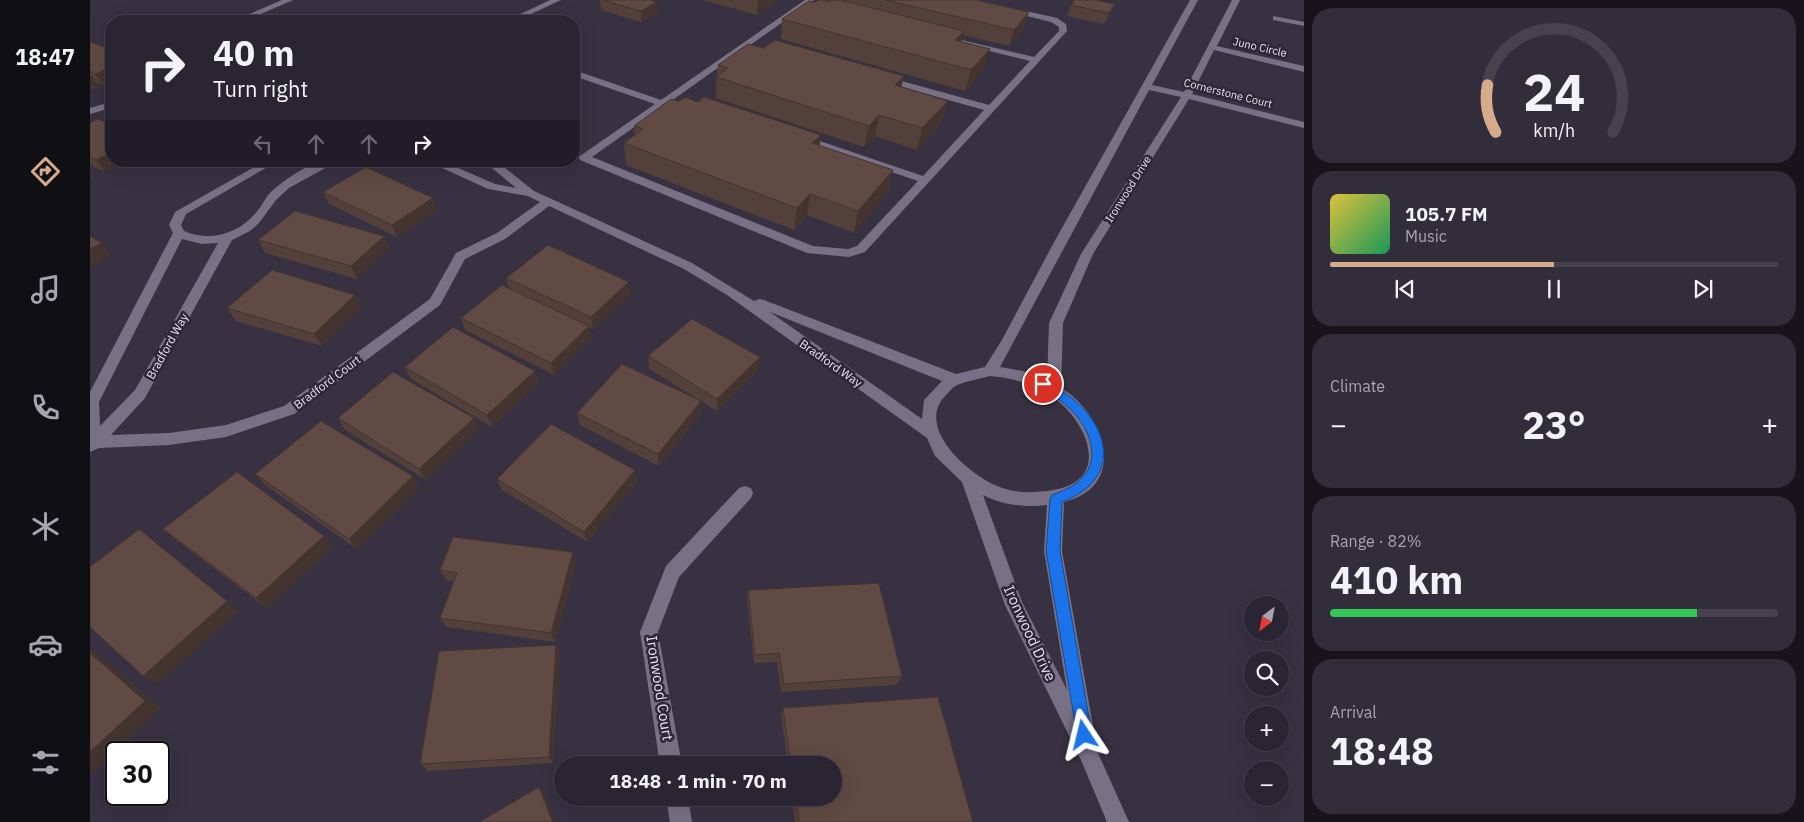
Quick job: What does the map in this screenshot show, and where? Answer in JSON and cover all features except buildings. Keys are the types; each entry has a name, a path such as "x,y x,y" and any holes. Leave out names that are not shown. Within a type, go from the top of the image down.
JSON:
{"street":[{"path":"252,15 289,0"},
{"path":"523,15 557,0"},
{"path":"810,3 678,97 662,103 584,158 811,250 849,253 861,250 1063,31 1063,26 1054,20 967,0"},
{"path":"990,371 1009,340 1059,244 1194,0"},
{"name":"Ironwood Drive","path":"1054,389 1056,323 1087,254 1187,96 1236,0"},
{"path":"1276,18 1304,24"},
{"path":"931,34 1037,60"},
{"name":"Juno Circle","path":"1211,47 1304,69"},
{"path":"580,75 662,103"},
{"path":"876,77 991,109"},
{"name":"Cornerstone Court","path":"1146,86 1304,125"},
{"path":"90,111 105,107"},
{"path":"794,136 925,180"},
{"path":"262,167 181,212 175,225 178,234 190,240 204,241 226,239 240,233 264,211 273,196 295,180 321,167"},
{"name":"Bradford Way","path":"446,167 492,187 530,193"},
{"name":"Bradford Way","path":"497,167 530,193 688,266 732,292 931,433"},
{"name":"Bradford Court","path":"92,445 226,431 289,410 435,302 460,256 502,236 548,202"},
{"path":"92,445 92,402 178,234"},
{"name":"Bradford Way","path":"92,445 140,394 226,239"},
{"name":"Bradford Way","path":"732,292 814,326 953,379"},
{"path":"990,371 1012,373 1033,379 1054,389 1086,419 1095,436 1098,454 1094,471 1086,483 1073,492 1056,499 1037,501 1016,498 992,492 970,480 943,456 931,433 928,417 931,402 939,389 953,379 970,372 990,371"},
{"name":"Ironwood Drive","path":"970,480 1014,605 1088,753 1118,822"},
{"name":"Ironwood Court","path":"670,756 649,632 672,572 744,493"},
{"name":"Ironwood Drive","path":"1056,499 1053,551 1088,753"},
{"path":"678,806 681,822"}],"route":[{"path":"1043,384 1054,389 1086,419 1095,436 1098,454 1094,471 1086,483 1073,492 1056,499 1053,551 1084,735"}]}
